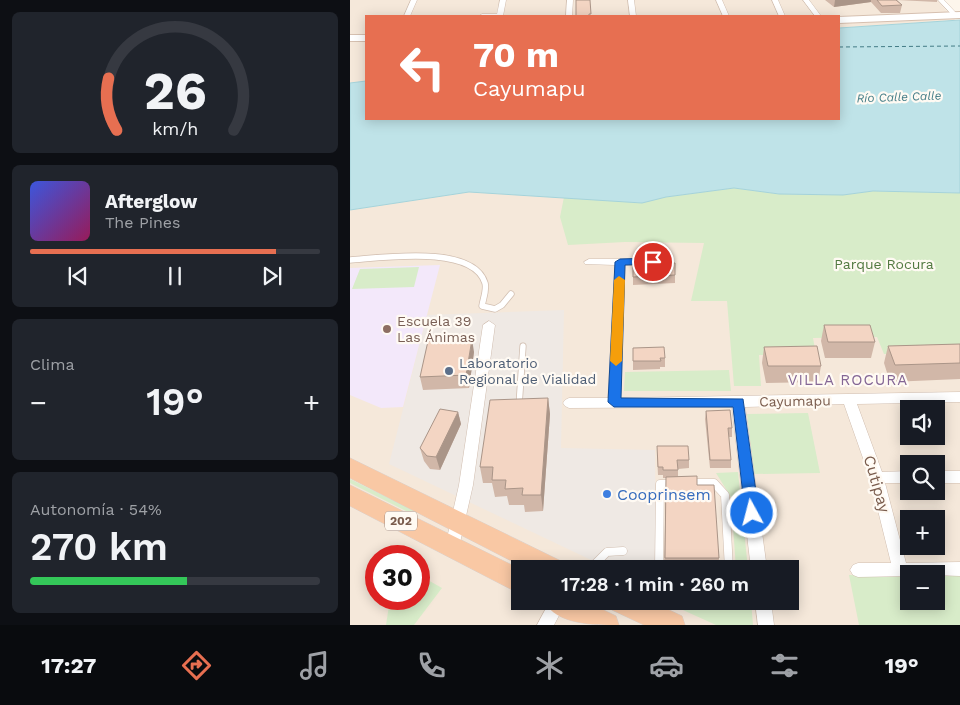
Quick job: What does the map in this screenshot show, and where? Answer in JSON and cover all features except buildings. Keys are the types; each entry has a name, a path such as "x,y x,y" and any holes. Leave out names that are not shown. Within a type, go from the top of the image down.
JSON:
{"highway":[{"name":"202","path":"350,467 534,560"},
{"name":"202","path":"350,495 511,577"},
{"path":"576,610 606,625"},
{"path":"648,610 663,615"}],"main road":[{"path":"840,20 958,15"},
{"path":"350,38 365,38"}],"street":[{"path":"407,15 414,0"},
{"path":"500,15 503,0"},
{"path":"570,0 570,15"},
{"path":"631,0 633,15"},
{"path":"720,0 726,15"},
{"path":"775,0 782,15"},
{"path":"806,0 817,15"},
{"path":"942,0 958,15"},
{"path":"589,262 653,262"},
{"path":"614,402 620,262"},
{"path":"452,547 482,412 489,325"},
{"name":"Cayumapu","path":"569,403 738,402 960,397"},
{"name":"Cutipay","path":"849,400 877,478 900,569"},
{"path":"738,402 758,560"},
{"path":"877,478 900,477"},
{"path":"945,477 960,477"},
{"path":"858,570 900,569"},
{"path":"945,569 960,569"},
{"path":"545,625 553,610"},
{"path":"764,610 766,625"}],"lane":[{"path":"350,260 418,256 446,258 463,264 482,277 485,286 482,306 484,308 495,309 502,306 511,294"},
{"path":"510,410 518,410 523,346"},
{"path":"659,560 660,484 714,483 725,495 729,560"},
{"path":"599,560 607,552 623,551"}],"shaded area":[{"path":"350,0 937,0 955,20 840,28 840,15 365,15 365,81 350,83"},
{"path":"469,192 642,203 666,197 960,193 960,625 350,625 350,210"},
{"name":"Escuela 39 Las Ánimas","path":"440,265 403,407 381,408 350,395 350,268"},
{"path":"564,310 561,448 655,450 656,560 591,560 389,464 427,315"}],"green space":[{"name":"Parque Rocura","path":"734,188 779,194 843,195 873,191 960,193 960,354 884,354 877,337 813,338 816,354 759,355 761,386 734,386 727,301 691,301 704,243 625,242 568,245 560,217 564,197 642,203 666,197"},
{"path":"419,267 414,287 352,289 360,269"},
{"path":"729,370 731,391 624,391 625,372"},
{"path":"808,413 820,473 754,474 747,414"},
{"path":"738,472 747,560 735,560 731,497 716,473"},
{"path":"350,479 417,512 414,515 350,483"},
{"path":"849,575 900,575 900,610 945,610 945,576 960,575 960,625 859,625"},
{"path":"430,581 442,588 430,604"},
{"path":"388,610 425,610 414,625 386,625"},
{"path":"683,610 752,610 753,625 716,625"}],"water":[{"name":"Río Calle Calle","path":"960,20 960,193 873,191 843,195 779,194 734,188 666,197 642,203 469,192 350,210 350,83 365,81 365,120 840,120 840,28"}],"ferry route":[{"path":"840,47 960,46"}],"slow traffic":[{"path":"616,361 619,280"}],"place":[{"name":"Escuela 39 Las Ánimas","path":"387,329"},
{"name":"Laboratorio Regional de Vialidad","path":"449,371"},
{"name":"Cooprinsem","path":"607,494"}],"district":[{"name":"VILLA ROCURA","path":"848,380"}],"route":[{"path":"653,262 620,262 614,402 738,402 752,513"}]}
